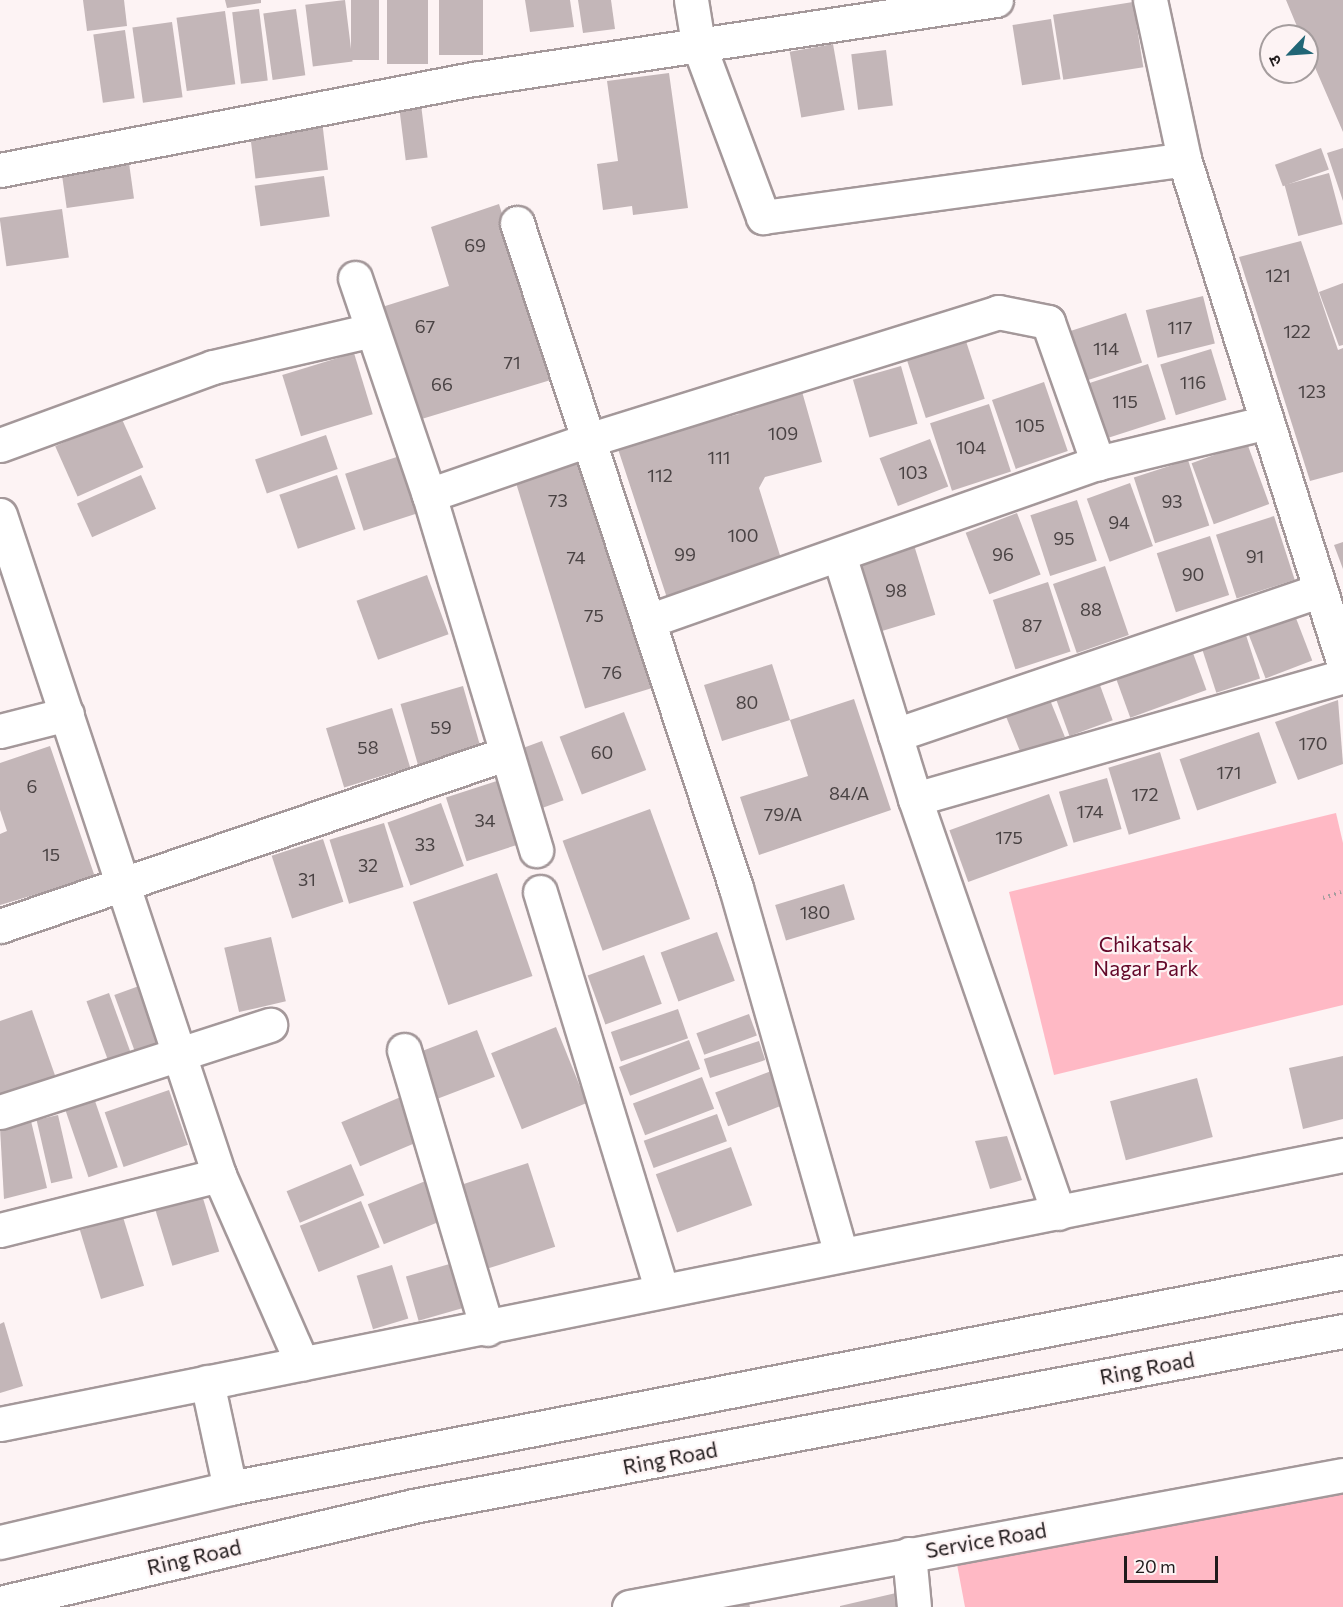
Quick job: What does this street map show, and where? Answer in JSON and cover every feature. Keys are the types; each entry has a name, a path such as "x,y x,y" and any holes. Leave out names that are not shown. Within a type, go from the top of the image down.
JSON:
{"street":[{"path":"692,0 698,43 763,218 1184,159"},
{"path":"0,170 474,79 698,43 996,0"},
{"path":"1150,0 1184,159 1343,661"},
{"path":"517,224 585,441 651,620 841,1254"},
{"path":"355,278 429,495 505,754 536,850"},
{"path":"429,495 585,441 998,312 1048,322 1098,463"},
{"path":"0,445 213,368 372,330"},
{"path":"651,620 840,558 1098,463 1267,422"},
{"path":"0,515 219,1175 302,1363"},
{"path":"840,558 915,799 1058,1213"},
{"path":"895,735 1320,590"},
{"path":"915,799 1343,676"},
{"path":"0,731 67,714"},
{"path":"0,926 505,754"},
{"path":"540,892 662,1290"},
{"path":"0,1112 179,1057 270,1025"},
{"path":"404,1050 487,1329"},
{"path":"0,1424 302,1363 487,1329 662,1290 1343,1155"},
{"path":"0,1230 219,1175"},
{"path":"0,1542 230,1488 1343,1272"},
{"name":"Ring Road","path":"0,1603 413,1506 1343,1331"},
{"path":"207,1382 230,1488"},
{"name":"Service Road","path":"629,1607 1343,1475"},
{"path":"909,1554 914,1607"}],"path":[{"path":"1323,898 1341,892"}],"green space":[{"name":"Chikatsak Nagar Park","path":"1336,813 1343,843 1343,1005 1054,1075 1009,892"},
{"path":"1343,1487 1343,1607 965,1607 956,1559"}],"building":[{"path":"83,0 124,0 127,26 87,31"},
{"path":"225,0 261,0 261,3 227,8"},
{"path":"345,0 353,62 313,66 305,5"},
{"path":"351,0 379,0 379,60 351,60"},
{"path":"387,0 428,0 428,64 387,64"},
{"path":"439,0 483,0 483,55 439,55"},
{"path":"525,0 570,0 574,27 530,32"},
{"path":"578,0 611,0 615,29 583,33"},
{"path":"1286,0 1343,0 1343,132 1319,77 1319,24 1296,24"},
{"path":"1133,2 1143,67 1063,80 1053,15"},
{"path":"259,9 268,80 241,84 232,12"},
{"path":"296,9 305,75 273,80 263,14"},
{"path":"225,11 235,84 187,91 176,18"},
{"path":"1051,19 1061,79 1022,85 1012,25"},
{"path":"172,22 183,97 143,103 132,28"},
{"path":"125,30 135,98 103,103 93,34"},
{"path":"833,44 845,110 801,118 790,52"},
{"path":"886,50 893,106 858,110 851,54"},
{"path":"669,73 688,208 633,215 632,206 603,210 597,164 618,161 607,81"},
{"path":"420,96 428,158 406,160 398,99"},
{"path":"322,121 328,170 256,179 250,130"},
{"path":"1321,148 1329,170 1283,186 1275,165"},
{"path":"1343,148 1343,201 1327,153"},
{"path":"128,156 134,199 67,208 61,165"},
{"path":"1329,173 1343,224 1298,236 1285,185"},
{"path":"324,176 330,217 260,226 255,186"},
{"path":"499,204 554,379 415,421 382,307 449,286 431,227"},
{"path":"62,209 69,258 6,266 0,218"},
{"path":"1301,241 1338,350 1343,348 1343,472 1310,481 1239,257"},
{"path":"1343,283 1343,345 1339,346 1319,292"},
{"path":"1203,296 1215,344 1158,358 1146,310"},
{"path":"1126,313 1142,362 1085,381 1069,332"},
{"path":"965,338 985,399 926,418 906,357"},
{"path":"1211,349 1226,400 1176,415 1160,364"},
{"path":"354,353 373,414 301,436 282,375"},
{"path":"1148,364 1166,419 1102,440 1084,385"},
{"path":"901,366 918,424 869,437 853,380"},
{"path":"1044,382 1068,451 1016,469 992,400"},
{"path":"801,388 822,462 765,477 759,488 783,565 668,601 617,446 739,414 744,404"},
{"path":"989,404 1011,472 952,491 930,423"},
{"path":"121,417 143,467 78,497 55,446"},
{"path":"326,435 338,469 267,493 255,459"},
{"path":"930,439 948,487 898,506 880,458"},
{"path":"1247,443 1269,504 1214,524 1192,463"},
{"path":"406,454 425,511 364,531 345,474"},
{"path":"584,459 654,688 585,709 515,480"},
{"path":"1188,460 1209,526 1155,543 1134,478"},
{"path":"141,475 156,509 92,537 77,503"},
{"path":"337,475 356,529 298,549 279,495"},
{"path":"1130,483 1153,546 1110,562 1087,499"},
{"path":"1077,500 1097,561 1050,576 1030,515"},
{"path":"1017,513 1041,575 989,594 966,533"},
{"path":"1274,516 1295,580 1237,599 1216,535"},
{"path":"1210,536 1229,595 1176,612 1157,553"},
{"path":"1343,542 1343,569 1334,545"},
{"path":"914,545 935,615 878,632 857,563"},
{"path":"1105,566 1129,635 1077,653 1053,584"},
{"path":"427,575 449,634 378,660 357,601"},
{"path":"1048,582 1071,651 1015,669 993,600"},
{"path":"1294,613 1312,661 1266,679 1247,631"},
{"path":"1244,629 1260,678 1216,693 1200,643"},
{"path":"1189,642 1206,690 1130,718 1113,670"},
{"path":"772,664 790,720 722,741 704,685"},
{"path":"1097,677 1113,720 1070,736 1054,693"},
{"path":"463,686 481,749 419,767 401,704"},
{"path":"1048,695 1065,737 1021,754 1004,713"},
{"path":"854,699 891,810 759,855 740,797 808,776 790,720"},
{"path":"1338,700 1343,764 1298,780 1275,722"},
{"path":"392,708 410,767 344,787 326,728"},
{"path":"624,712 646,770 582,795 560,737"},
{"path":"1259,732 1277,783 1197,810 1180,759"},
{"path":"542,741 564,800 527,814 505,754"},
{"path":"50,746 95,877 0,905 0,834 7,831 0,810 0,763"},
{"path":"1160,752 1180,819 1129,835 1108,768"},
{"path":"1107,778 1122,829 1074,843 1059,792"},
{"path":"503,779 524,843 467,861 446,798"},
{"path":"1049,794 1068,846 968,882 949,830"},
{"path":"441,803 464,866 410,885 387,822"},
{"path":"650,809 690,919 603,951 563,841"},
{"path":"384,823 404,887 349,904 329,840"},
{"path":"323,839 343,902 292,918 272,856"},
{"path":"497,873 532,976 448,1005 413,902"},
{"path":"844,884 855,919 786,940 775,905"},
{"path":"717,932 735,981 678,1001 661,953"},
{"path":"271,937 286,1001 239,1012 224,948"},
{"path":"644,955 662,1004 605,1024 588,976"},
{"path":"150,982 171,1040 135,1053 114,995"},
{"path":"109,993 131,1053 108,1061 86,1001"},
{"path":"678,1009 688,1038 621,1061 611,1032"},
{"path":"32,1010 57,1081 0,1095 0,1021"},
{"path":"749,1014 757,1036 704,1055 696,1033"},
{"path":"556,1027 587,1103 522,1129 491,1053"},
{"path":"477,1030 495,1077 434,1100 416,1053"},
{"path":"689,1040 700,1069 630,1096 619,1067"},
{"path":"759,1041 765,1060 710,1078 704,1059"},
{"path":"1343,1056 1343,1119 1303,1129 1289,1068"},
{"path":"774,1070 787,1104 728,1126 715,1093"},
{"path":"702,1077 714,1109 645,1135 633,1104"},
{"path":"1197,1078 1213,1137 1126,1160 1110,1101"},
{"path":"169,1090 188,1145 124,1167 105,1112"},
{"path":"403,1096 422,1140 360,1166 341,1122"},
{"path":"95,1101 118,1167 88,1177 66,1111"},
{"path":"717,1114 727,1141 654,1168 644,1141"},
{"path":"58,1115 73,1178 51,1183 37,1120"},
{"path":"31,1121 47,1188 4,1199 0,1128"},
{"path":"1007,1136 1022,1180 990,1189 975,1141"},
{"path":"731,1147 752,1205 677,1233 656,1174"},
{"path":"528,1163 555,1247 489,1268 461,1185"},
{"path":"351,1164 364,1195 300,1223 287,1191"},
{"path":"428,1180 444,1220 384,1244 368,1204"},
{"path":"202,1195 219,1251 172,1266 155,1209"},
{"path":"361,1201 380,1247 319,1272 300,1226"},
{"path":"123,1217 144,1286 101,1299 80,1230"},
{"path":"453,1263 466,1307 419,1321 406,1277"},
{"path":"392,1265 408,1319 373,1329 357,1276"},
{"path":"4,1322 23,1386 0,1393 0,1324"},
{"path":"746,1593 750,1607 689,1607"},
{"path":"896,1593 899,1607 840,1607 840,1606"}]}
